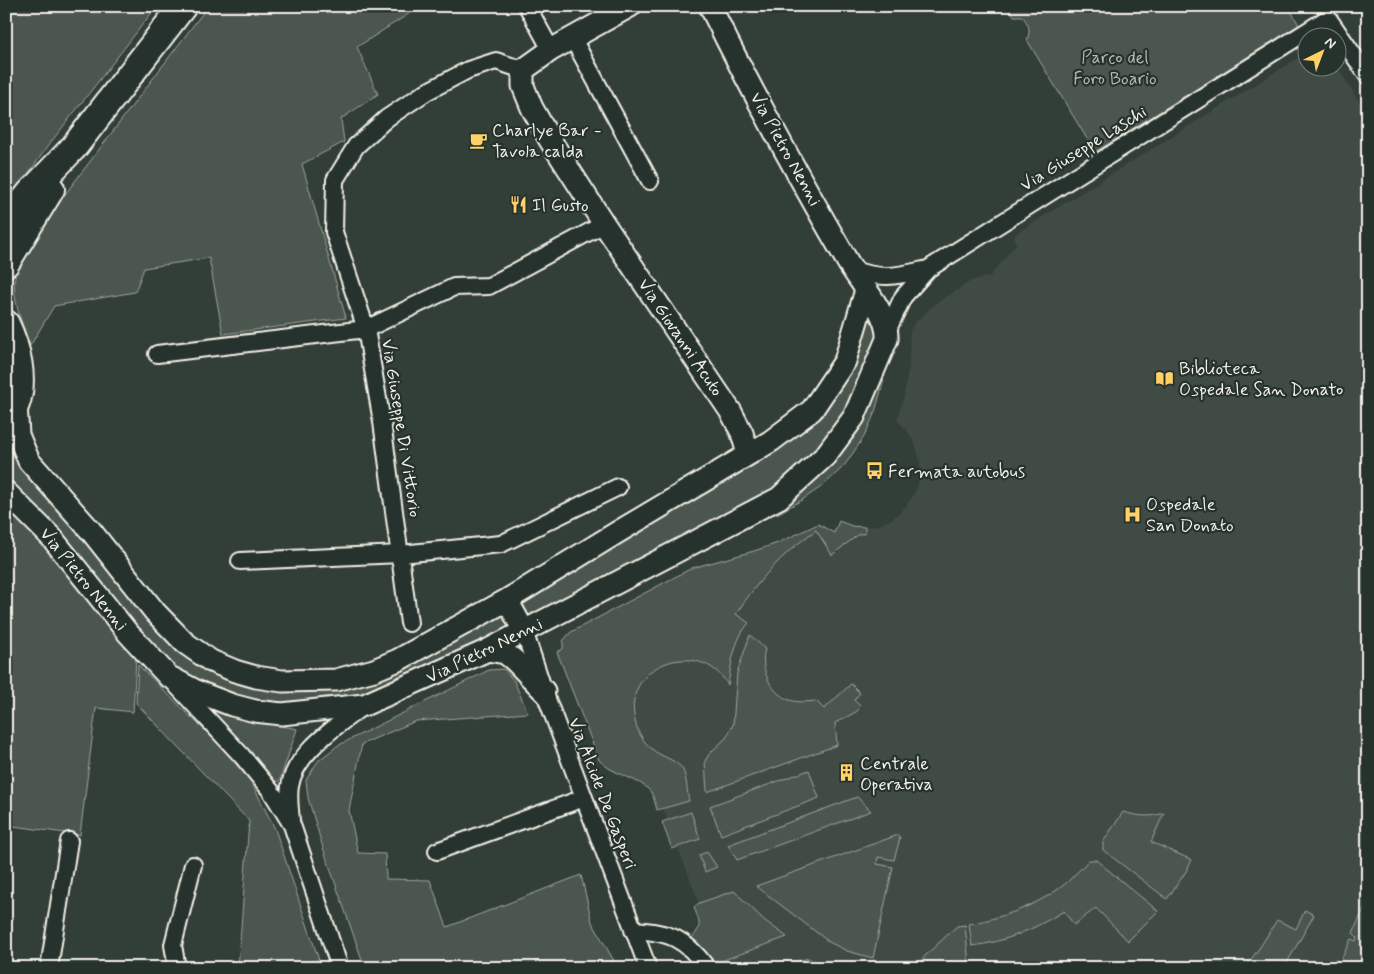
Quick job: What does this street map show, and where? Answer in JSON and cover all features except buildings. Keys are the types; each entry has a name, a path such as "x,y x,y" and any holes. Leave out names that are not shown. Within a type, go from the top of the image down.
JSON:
{"main road":[{"path":"6,223 31,192 74,147 183,6"},
{"path":"6,264 74,147"},
{"path":"7,322 18,355 19,381 11,413"}],"street":[{"path":"527,6 551,50"},
{"path":"604,224 489,286 454,287 366,329 334,232 335,180 356,146 387,118 426,92 468,70 496,61 523,70 551,50 630,6"},
{"name":"Via Pietro Nenni","path":"6,492 52,538 128,633 168,676 198,692 232,705 255,711 282,714 364,705 488,650 779,498 825,456 854,417 887,339 888,329 874,301 853,270 771,124 710,6"},
{"name":"Via Giuseppe Laschi","path":"888,329 903,297 928,269 1328,18 1368,76"},
{"path":"572,39 650,181"},
{"name":"Via Giovanni Acuto","path":"523,70 524,86 532,108 550,140 604,224 731,412 742,434 748,454"},
{"name":"Via Giuseppe Laschi","path":"853,270 873,276 892,277 928,269"},
{"name":"Via Pietro Nenni","path":"11,413 29,460 91,531 154,612 185,643 211,661 235,671 282,681 336,680 374,670 398,660 507,600 771,441 812,410 845,361 866,290"},
{"name":"Via Giuseppe Di Vittorio","path":"157,354 366,329 382,422 409,623"},
{"path":"240,561 401,554 501,544 618,487"},
{"path":"507,600 524,631"},
{"name":"Via Alcide De Gasperi","path":"524,631 544,692 648,968"},
{"path":"488,650 505,653 544,692"},
{"path":"168,676 242,756 271,791 292,825"},
{"path":"340,968 292,825 289,802 290,784 299,762 314,746 364,705"},
{"path":"437,851 584,798"},
{"path":"49,968 69,841"},
{"path":"177,968 173,944 193,865"},
{"path":"633,930 658,931 684,942 697,953 708,968"}],"shaded area":[{"name":"Ospedale San Donato","path":"1296,59 1296,78 1344,78 1368,115 1368,968 700,968 686,950 703,932 707,924 663,808 657,810 647,788 609,769 599,760 557,652 563,649 563,641 566,635 698,565 754,551 795,536 818,524 833,533 839,521 852,526 879,525 892,519 903,510 917,488 920,476 920,461 915,444 908,432 897,420 904,395 909,365 910,331 913,325 933,305 971,281 990,276 1016,244 1014,237 1018,232"}],"green space":[{"path":"6,6 157,6 48,146 6,204"},
{"path":"208,6 421,6 357,47 378,94 341,119 344,142 302,164 346,318 223,334 209,258 144,268 135,292 54,306 30,346 17,305 14,285 18,264 28,243"},
{"name":"Parco del Foro Boario","path":"1008,6 1288,6 1299,25 1095,152 1027,40 1029,27 1022,16 1014,16"},
{"path":"861,306 873,317 879,337 864,373 884,380 875,412 864,437 844,466 824,485 777,514 760,515 752,500 701,529 402,685 344,701 281,705 223,694 179,672 149,648 78,556 6,476 6,443 10,440 198,661 331,686 393,674 481,624 801,427"},
{"path":"6,503 73,578 136,658 133,712 96,708 80,835 6,825"},
{"path":"839,521 852,526 865,527 865,534 859,534 832,555 816,530 792,548 772,568 753,589 736,614 749,623 737,644 728,685 716,671 701,662 684,660 668,662 653,670 642,681 635,697 634,715 637,727 646,744 681,767 686,781 689,801 657,810 650,791 640,783 611,769 599,760 557,652 563,649 563,641 571,632 692,568 778,543 818,524 834,533"},
{"path":"750,635 765,649 764,663 767,676 774,689 785,698 804,702 816,701 824,709 851,684 860,693 854,700 861,707 856,712 835,723 837,745 707,792 705,761 710,753 726,738 733,725 737,673"},
{"path":"138,665 245,770 275,829 319,960 262,968 238,968 249,821 136,703"},
{"path":"504,669 514,681 528,713 416,721 362,744 349,810 358,853 385,854 386,879 430,880 447,927 581,875 592,922 614,961 590,968 365,968 323,848 308,798 306,780 318,761 337,746 489,670"},
{"path":"213,709 255,721 297,729 280,780 276,782 254,755 211,713"},
{"path":"809,770 819,798 721,835 710,806"},
{"path":"857,797 871,811 737,860 728,845"},
{"path":"691,812 700,839 672,849 662,822"},
{"path":"1123,812 1144,816 1164,813 1151,842 1192,860 1167,899 1103,850 1103,842"},
{"path":"898,835 900,838 894,860 878,857 877,864 893,867 873,958 847,951 829,942 756,886"},
{"path":"707,852 717,867 705,872 699,855"},
{"path":"1089,860 1096,860 1158,911 1128,941 1096,908 1074,925 1064,911 1020,934 972,946 969,924 992,919 1037,902 1070,880"},
{"path":"734,891 764,920 787,937 721,961 711,960 692,938 699,926 694,907 699,903"},
{"path":"1368,899 1368,968 1337,968 1351,939 1356,941 1357,937 1353,933"},
{"path":"1305,910 1314,915 1284,968 1245,968 1277,920 1296,929"},
{"path":"965,925 969,965 922,966 922,960 926,955 957,926"},
{"path":"808,958 826,968 777,968"}],"place":[{"name":"Charlye Bar - Tavola calda","path":"478,140"},
{"name":"Il Gusto","path":"518,205"},
{"name":"Biblioteca Ospedale San Donato","path":"1165,378"},
{"name":"Fermata autobus","path":"874,471"},
{"name":"Ospedale San Donato","path":"1132,514"},
{"name":"Centrale Operativa","path":"846,773"}]}
